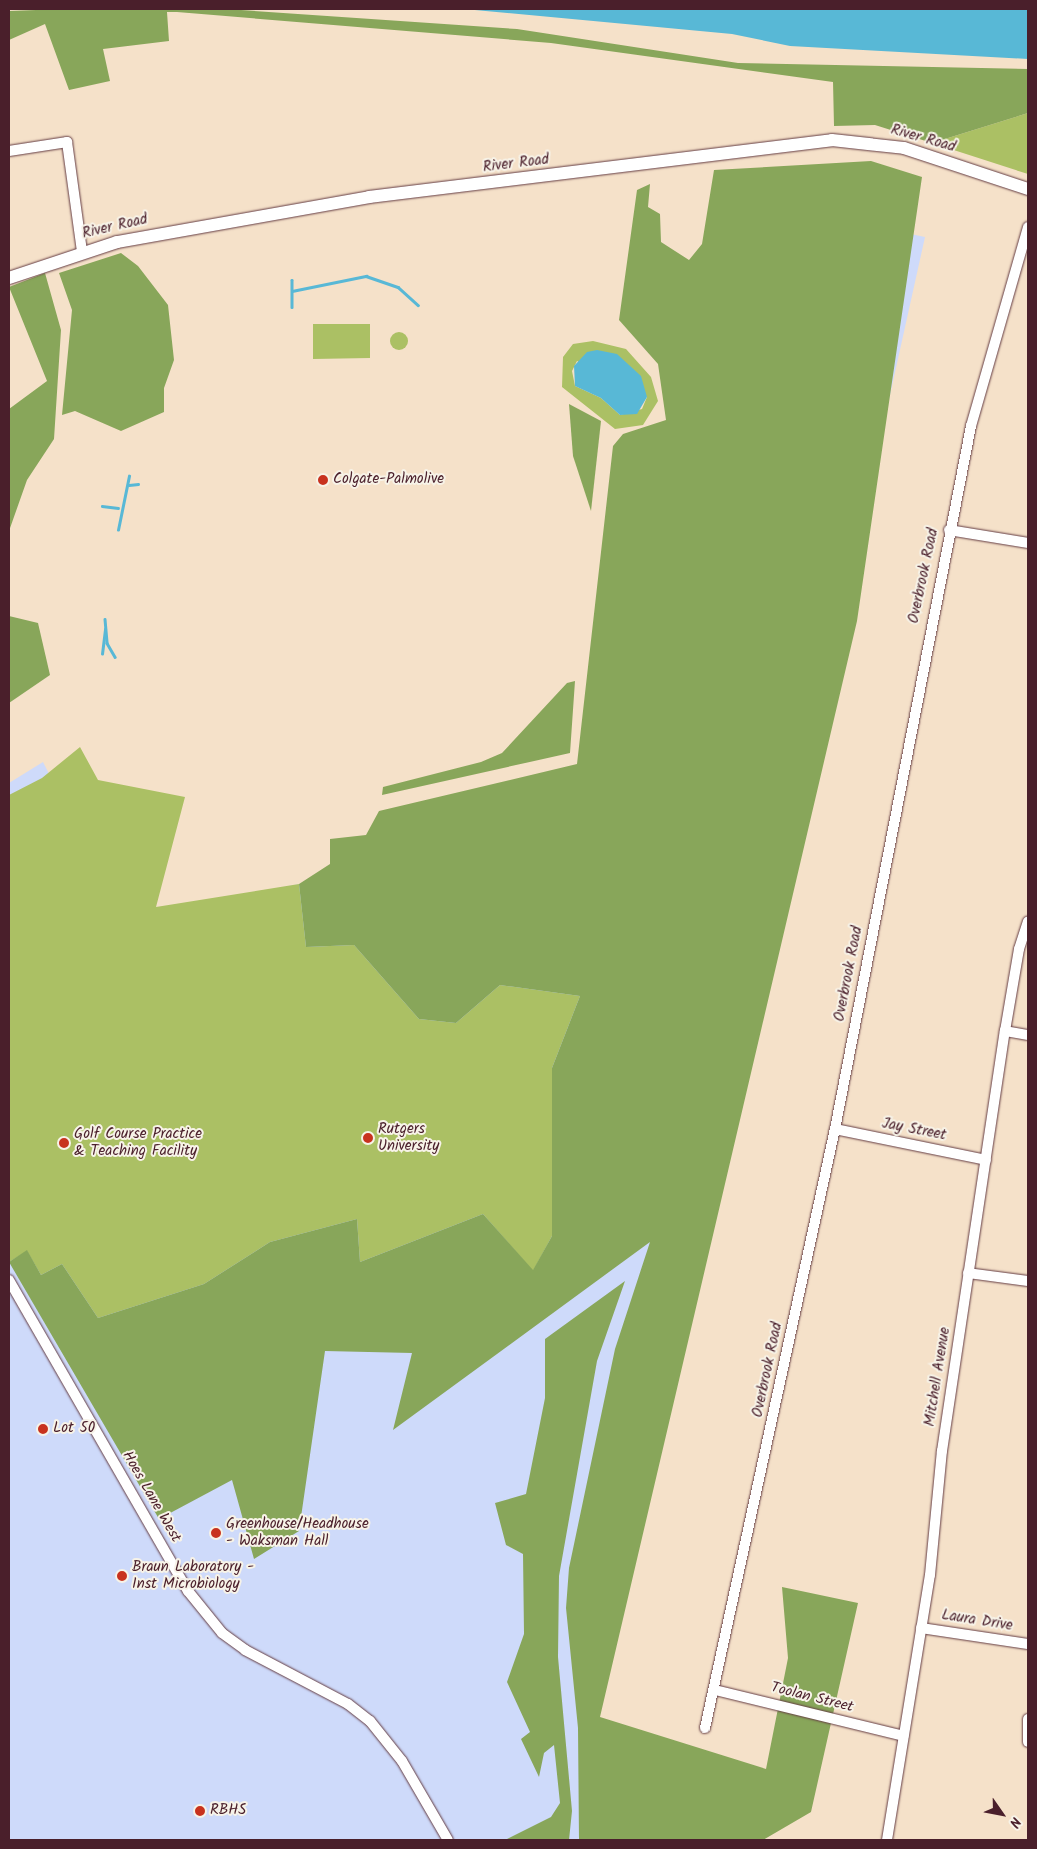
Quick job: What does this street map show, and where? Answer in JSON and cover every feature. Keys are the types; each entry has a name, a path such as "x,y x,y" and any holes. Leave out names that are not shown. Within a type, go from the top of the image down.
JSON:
{"main road":[{"name":"River Road","path":"9,278 82,251 369,197 832,140 904,148 1028,189"}],"street":[{"path":"9,151 67,142 82,251"},
{"name":"Overbrook Road","path":"704,1728 715,1690 835,1129 949,530 971,426 1028,227"},
{"path":"949,530 1028,543"},
{"name":"Mitchell Avenue","path":"887,1840 921,1628 968,1273 1005,1031 1018,949 1028,921"},
{"path":"1005,1031 1028,1035"},
{"name":"Jay Street","path":"835,1129 986,1160"},
{"path":"968,1273 1028,1281"},
{"name":"Hoes Lane West","path":"9,1280 188,1591 222,1632 246,1650 348,1704 370,1721 402,1761 448,1840"},
{"name":"Laura Drive","path":"921,1628 1028,1644"},
{"name":"Toolan Street","path":"715,1690 903,1736"},
{"path":"1028,1719 1028,1742"}],"shaded area":[{"name":"Rutgers University","path":"819,215 925,237 596,1721 762,1840 9,1840 9,783 43,762 122,917 664,816"}],"green space":[{"path":"63,9 226,9 517,29 738,63 1028,69 1028,113 932,143 875,125 834,126 833,82 551,43 177,12 167,12 169,41 103,49 110,81 69,90 45,24 9,40 9,11"},
{"path":"1028,113 1028,174 932,143"},
{"path":"871,161 922,177 857,621 600,1717 766,1769 788,1658 782,1587 858,1603 811,1812 763,1840 579,1840 578,1728 566,1608 569,1568 615,1349 650,1242 393,1430 412,1353 325,1351 299,1531 254,1559 232,1480 159,1519 9,1262 27,1250 41,1275 62,1264 98,1318 204,1284 270,1242 357,1219 360,1262 483,1214 533,1270 552,1236 552,1068 580,996 500,985 456,1023 419,1019 354,945 306,947 299,884 330,864 330,839 366,835 379,811 577,764 613,446 623,434 666,420 658,364 619,320 637,190 650,184 648,207 660,214 661,242 689,260 702,244 714,170"},
{"path":"121,253 138,266 168,305 174,360 164,388 164,412 121,431 75,411 62,415 72,310 59,273"},
{"path":"45,273 61,330 54,439 27,480 9,531 9,409 47,381 9,287"},
{"path":"313,324 370,324 370,358 313,359"},
{"path":"399,332 405,335 408,341 405,347 399,350 393,347 390,341 393,335"},
{"path":"593,341 626,349 651,377 658,401 643,425 615,429 562,387 563,357 573,344","holes":["577,361 647,397 642,409 620,415 601,398 575,386 572,371"]},
{"path":"569,404 601,421 591,511 573,456"},
{"path":"9,616 38,623 50,675 9,703"},
{"path":"575,681 570,753 382,795 383,787 481,762 502,753 567,683"},
{"path":"80,747 98,780 185,797 156,907 299,884 306,947 354,945 419,1019 456,1023 500,985 580,996 552,1068 552,1236 533,1271 483,1214 360,1262 357,1219 270,1242 204,1284 98,1318 62,1264 41,1275 27,1251 9,1262 9,795 42,778"},
{"path":"625,1281 597,1361 559,1576 558,1657 572,1811 569,1840 505,1840 551,1817 560,1803 554,1745 544,1753 539,1777 521,1739 530,1732 507,1682 524,1634 523,1554 506,1545 495,1503 526,1494 545,1398 545,1339"}],"water":[{"path":"464,9 1028,9 1028,59 790,46 732,34"},
{"path":"597,350 617,354 641,376 647,397 637,414 620,415 601,398 575,386 574,366 587,352"}],"waterway":[{"path":"292,291 366,276 398,287 418,305"},
{"path":"292,280 292,307"},
{"path":"118,530 129,476"},
{"path":"129,485 138,484"},
{"path":"102,506 118,508"},
{"path":"105,619 107,643 115,657"},
{"path":"102,654 105,629"}],"place":[{"name":"Colgate-Palmolive","path":"323,480"},
{"name":"Rutgers University","path":"368,1138"},
{"name":"Golf Course Practice & Teaching Facility","path":"64,1143"},
{"name":"Lot 50","path":"43,1429"},
{"name":"Greenhouse/Headhouse - Waksman Hall","path":"216,1533"},
{"name":"Braun Laboratory - Inst Microbiology","path":"122,1576"},
{"name":"RBHS","path":"200,1811"}]}
